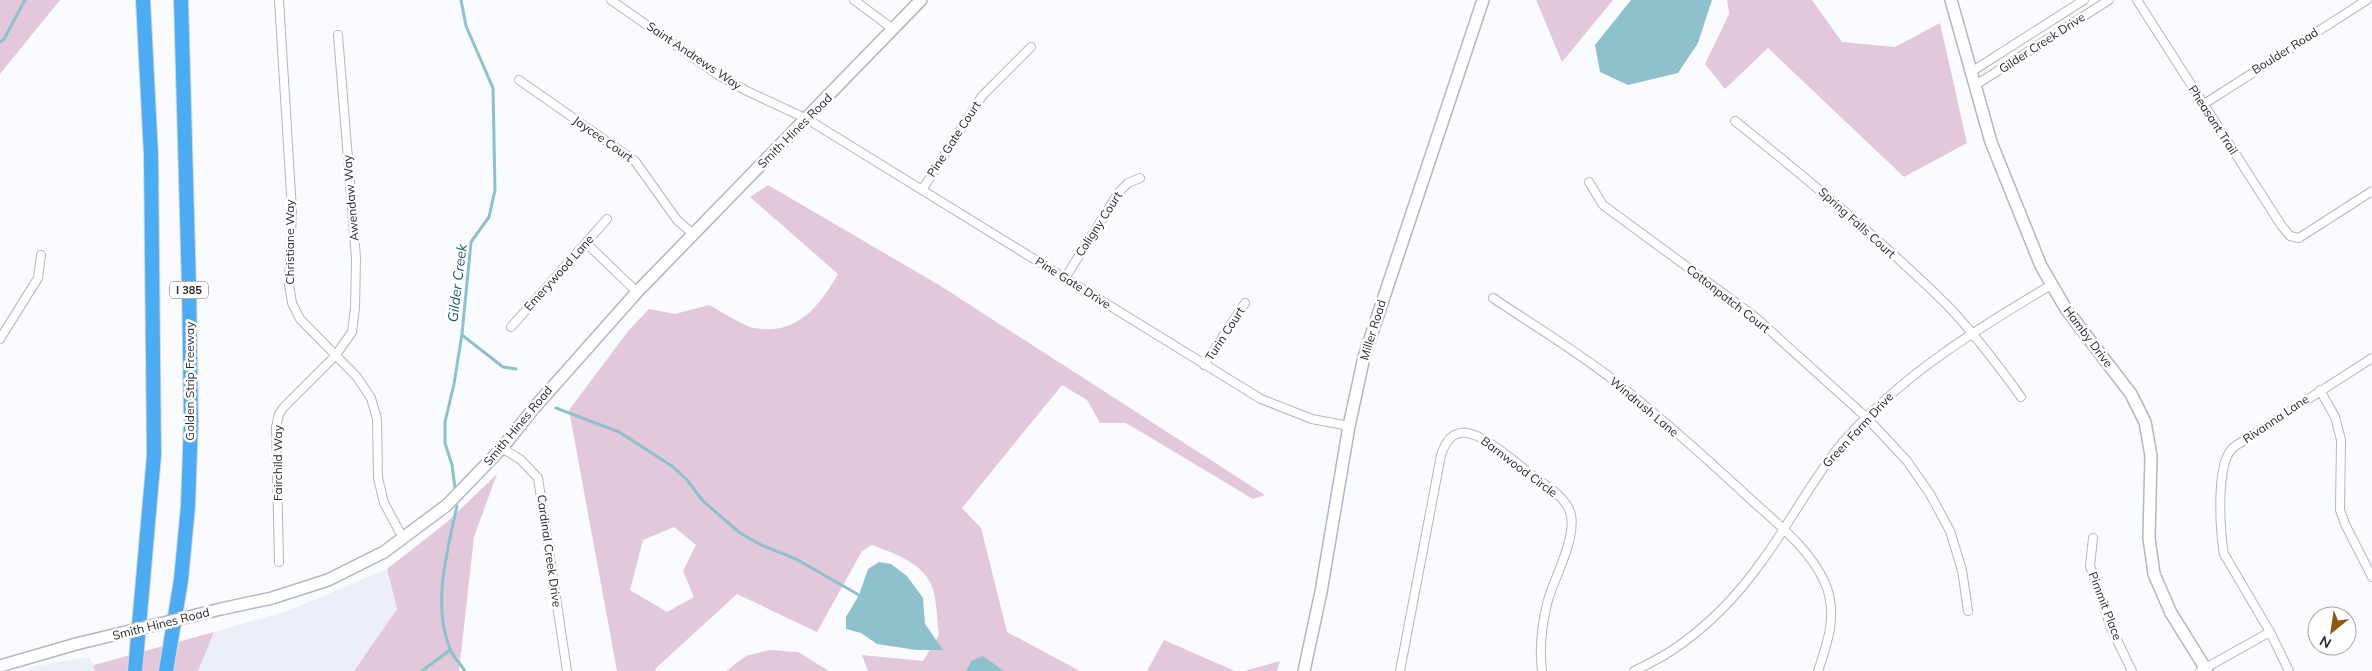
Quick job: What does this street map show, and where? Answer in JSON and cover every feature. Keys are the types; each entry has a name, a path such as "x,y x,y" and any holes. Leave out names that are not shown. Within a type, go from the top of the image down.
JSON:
{"highway":[{"name":"I 385","path":"135,671 154,455 151,155 143,0"},
{"name":"Golden Strip Freeway","path":"166,671 181,580 186,525 191,421 190,288 181,0"}],"street":[{"name":"Christiane Way","path":"279,0 292,210 289,284 292,303 300,319 357,377 370,398 377,419 378,478 384,503 403,538"},
{"name":"Saint Andrews Way","path":"611,0 718,75 746,91 807,119"},
{"path":"854,0 893,29"},
{"name":"Smith Hines Road","path":"0,666 76,644 272,598 328,580 384,552 429,520 458,495 502,448 540,401 637,292 921,0"},
{"name":"Miller Road","path":"1304,671 1321,592 1356,387 1373,328 1483,0"},
{"name":"Hamby Drive","path":"1951,0 1991,142 2032,246 2051,285 2066,309 2130,394 2145,422 2151,456 2149,538 2153,568 2162,596 2204,670"},
{"name":"Gilder Creek Drive","path":"1971,72 2084,0"},
{"name":"Gilder Creek Drive","path":"1974,86 2109,0"},
{"name":"Pheasant Trail","path":"2137,0 2280,225 2293,238 2299,238 2372,191"},
{"name":"Boulder Road","path":"2204,104 2367,0"},
{"name":"Awendaw Way","path":"335,356 352,332 355,308 356,258 338,34"},
{"name":"Pine Gate Court","path":"922,190 982,96 1031,47"},
{"name":"Jaycee Court","path":"519,80 635,161 677,220 693,234"},
{"name":"Pine Gate Drive","path":"807,119 1204,365 1277,407 1312,419 1348,426"},
{"name":"Spring Falls Court","path":"1735,121 1834,200 1948,306 2021,397"},
{"name":"Coligny Court","path":"1065,278 1119,192 1128,183 1140,178"},
{"name":"Cottonpatch Court","path":"1589,182 1603,205 1754,316 1867,418 1907,461 1930,494 1950,531 1962,570 1968,611"},
{"name":"Emerywood Lane","path":"511,327 607,219"},
{"path":"586,242 637,292"},
{"path":"0,339 38,278 41,254"},
{"name":"Green Farm Drive","path":"1634,671 1670,651 1706,623 1736,594 1762,562 1822,469 1867,418 1921,368 2051,285"},
{"name":"Windrush Lane","path":"1494,298 1611,379 1706,458 1784,530 1816,566 1826,584 1832,618 1830,638 1818,671"},
{"name":"Turin Court","path":"1204,365 1245,303"},
{"name":"Fairchild Way","path":"279,562 276,427 279,414 292,398 335,356"},
{"name":"Rivanna Lane","path":"2289,671 2270,632 2224,554 2222,540 2222,472 2230,451 2320,390 2372,358"},
{"path":"2320,390 2335,417 2340,434 2340,510 2345,524 2372,577"},
{"name":"Barnwood Circle","path":"1400,671 1441,455 1446,442 1454,434 1464,432 1486,441 1551,489 1569,509 1572,522 1568,544 1548,600 1540,644 1542,671"},
{"name":"Cardinal Creek Drive","path":"502,448 521,460 538,478 567,671"},
{"name":"Pimmit Place","path":"2093,538 2090,566 2112,630 2132,671"},
{"path":"2204,670 2270,632"}],"shaded area":[{"path":"0,0 60,0 0,74"},
{"path":"1536,0 1613,0 1562,62"},
{"path":"1727,0 1812,0 1842,42 1895,47 1940,23 1967,143 1904,177 1768,48 1725,89 1705,64 1729,14"},
{"path":"768,185 939,285 1265,495 1253,499 1126,423 1100,423 1087,400 1062,385 962,508 981,528 1007,632 1080,671 868,671 862,655 923,661 939,635 934,594 929,580 923,572 908,561 872,545 862,551 817,632 737,594 655,669 656,671 617,671 569,410 629,330 649,309 675,314 709,305 737,321 754,328 769,329 782,328 794,323 814,308 838,274 750,197","holes":["674,527 696,545 683,571 694,597 667,612 630,590 643,540"]},
{"path":"497,474 474,537 459,671 354,671 397,609 387,569 447,522"},
{"path":"387,569 397,609 354,671 198,671 214,632 290,610"},
{"path":"214,632 198,671 94,671 94,665"},
{"path":"1164,640 1235,671 1147,671"},
{"path":"769,650 798,652 829,671 726,671 746,656"},
{"path":"89,657 94,665 94,671 24,671 35,666"},
{"path":"1280,661 1277,671 1244,671"}],"water":[{"path":"1631,0 1712,0 1698,43 1678,73 1628,85 1600,72 1595,45"},
{"path":"879,562 891,564 907,576 923,598 925,624 943,650 916,650 877,644 861,633 846,629 846,617 859,595 868,569"},
{"path":"983,656 1004,671 966,671 971,661"}],"waterway":[{"path":"0,42 4,39 25,0"},
{"name":"Gilder Creek","path":"455,488 452,465 445,443 445,422 454,384 462,334 471,242 489,217 495,190 493,88 466,26 461,0"},
{"path":"462,335 503,367 516,369"},
{"path":"556,408 619,432 672,466 687,480 703,501 740,533 761,545 796,559 859,595"},
{"name":"Gilder Creek","path":"457,506 443,578 442,615 450,649 465,671"},
{"name":"Gilder Creek","path":"422,671 450,650"}]}
